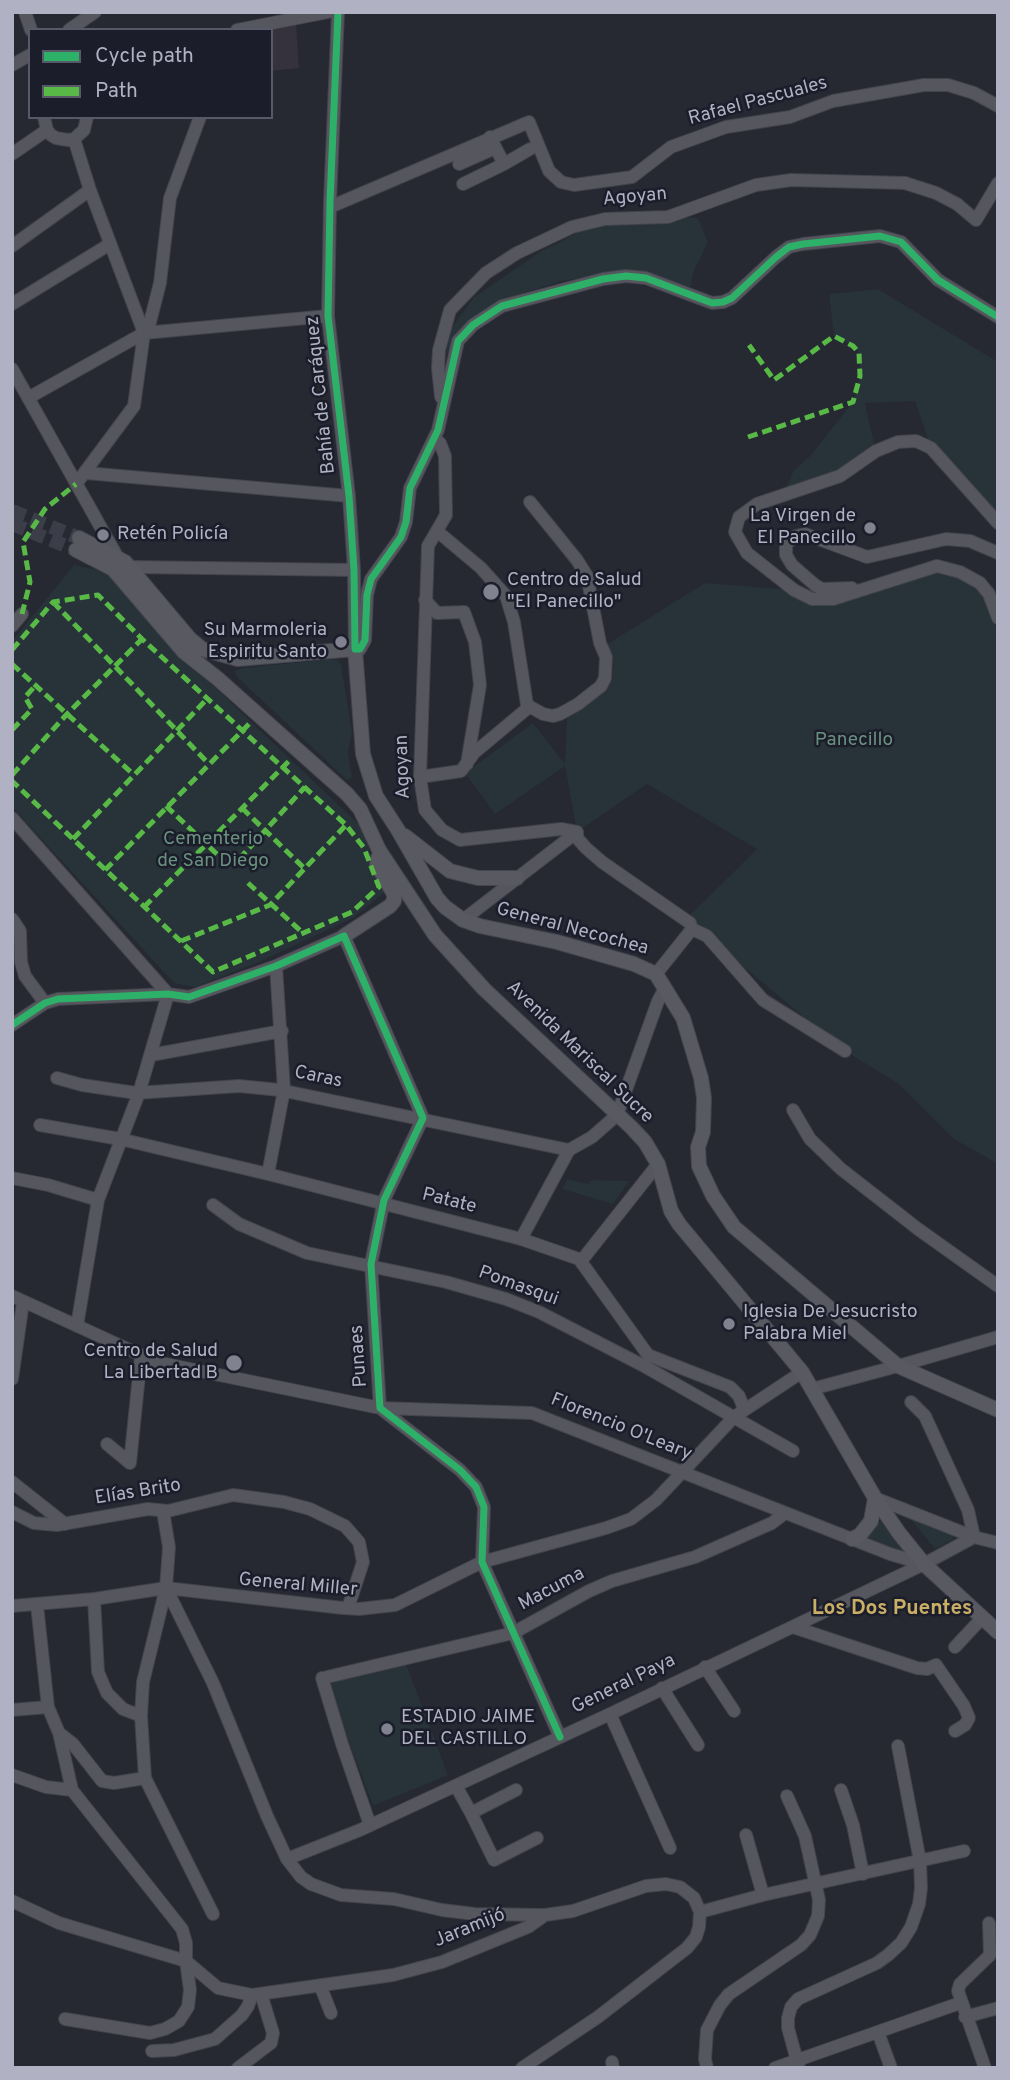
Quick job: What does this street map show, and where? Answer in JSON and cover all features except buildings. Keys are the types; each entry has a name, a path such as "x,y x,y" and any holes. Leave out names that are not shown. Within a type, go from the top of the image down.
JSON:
{"main road":[{"name":"Avenida Mariscal Sucre","path":"238,659 202,649 190,639 131,567 118,558 78,544 113,569 177,645 347,794 360,809 379,850 435,935 484,989 645,1142 657,1164 668,1202 678,1224 802,1372 875,1498 924,1564 998,1632"},
{"path":"217,678 227,662 238,659 355,649"},
{"name":"General Necochea","path":"355,649 363,754 376,796 437,898 463,920 480,926 557,942 634,964 656,974 683,1018 701,1078 704,1098 703,1132 698,1147 699,1166 713,1196 734,1227 898,1366 998,1410"},
{"path":"398,830 450,871 478,877 517,878"},
{"path":"344,936 394,901 394,894 377,865 379,850"},
{"path":"852,1539 860,1535 871,1521 875,1498"}],"street":[{"path":"72,28 95,12"},
{"path":"246,28 255,20 258,12"},
{"path":"250,28 328,12"},
{"name":"Bahía de Caráquez","path":"338,12 328,316 349,496 355,649"},
{"path":"12,65 28,56"},
{"name":"Rafael Pascuales","path":"493,143 529,121 550,171 561,182 574,185 632,177 671,147 726,127 790,117 833,101 924,85 948,85 974,93 998,106"},
{"path":"12,154 46,123 56,138 74,139 84,131 87,119"},
{"path":"76,484 134,406 144,333 149,326 160,283 170,198 199,119"},
{"path":"74,139 90,190 144,333"},
{"path":"330,207 493,143"},
{"path":"493,143 503,164"},
{"path":"459,164 493,143"},
{"path":"463,184 530,149"},
{"name":"Agoyan","path":"443,406 438,368 440,343 450,310 486,273 517,253 572,227 605,219 668,217 756,185 791,180 905,183 936,193 957,204 976,220 998,183"},
{"path":"12,246 90,190"},
{"path":"355,649 360,649 365,640 371,579 401,537 411,488 425,453 434,439 460,338 479,320 502,306 603,279 626,276 646,278 712,303 723,302 733,298 781,252 803,244 876,236 893,239 908,249 939,279 998,317"},
{"path":"12,304 110,244"},
{"path":"28,398 144,333 328,316"},
{"path":"12,369 118,558"},
{"name":"Agoyan","path":"434,439 440,443 445,456 446,515 428,546 419,777 425,810 442,830 460,840 561,829 577,832"},
{"path":"998,523 931,448 916,441 898,442 876,452 840,476 757,504 739,517 735,532 747,553 794,590 812,599 833,599 937,566 949,568 980,583 989,594 998,618"},
{"path":"86,473 349,496"},
{"path":"528,707 553,716 570,709 595,692 605,678 606,670 606,657 600,643 587,576 530,502"},
{"path":"437,531 481,568 506,596 514,622 528,707"},
{"path":"866,587 822,589 792,565 786,555 786,544 796,536 805,534 867,557 946,539 970,541 998,553"},
{"path":"131,567 354,570"},
{"path":"425,600 439,614 464,612 475,642 480,685 467,764"},
{"path":"12,626 22,614"},
{"path":"419,777 459,772 474,753 528,707"},
{"path":"12,818 167,994"},
{"path":"463,920 577,832"},
{"path":"577,832 577,838 586,848 690,923 692,929 707,936 763,1000 845,1051"},
{"path":"12,919 20,931 21,962 26,976 45,1003"},
{"path":"656,974 692,929"},
{"path":"12,1025 45,1003 67,998 167,994 189,997 276,966 344,936 424,1118"},
{"path":"268,1174 284,1090 276,966"},
{"path":"521,1239 569,1150 592,1137 617,1115 666,988"},
{"path":"77,1326 98,1200 139,1093 167,994"},
{"path":"151,1055 282,1031"},
{"name":"Caras","path":"57,1077 82,1085 139,1093 240,1086 284,1090 569,1150"},
{"path":"793,1110 810,1139 841,1169 998,1286"},
{"name":"Punaes","path":"424,1118 382,1205 371,1268 380,1408 460,1470 476,1487 484,1507 482,1562 560,1737"},
{"name":"Patate","path":"40,1125 120,1139 268,1174 521,1239 582,1260"},
{"path":"657,1164 582,1260 646,1360 730,1387 739,1396 739,1413"},
{"path":"12,1178 48,1185 98,1200"},
{"name":"Pomasqui","path":"213,1205 239,1224 307,1253 446,1282 506,1299 539,1312 646,1360 739,1413 793,1451"},
{"path":"12,1379 18,1299"},
{"name":"Florencio O'Leary","path":"18,1299 156,1362 380,1408 532,1413 890,1554 924,1564"},
{"path":"812,1388 998,1337"},
{"path":"107,1444 130,1463 141,1356"},
{"name":"General Miller","path":"12,1606 94,1599 166,1588 348,1608 395,1605 482,1562 631,1519 656,1500 739,1413 802,1372"},
{"path":"911,1402 925,1416 968,1510 974,1537"},
{"path":"12,1482 65,1524"},
{"name":"Elías Brito","path":"12,1512 34,1523 57,1525 148,1509 163,1511 233,1495 284,1502 328,1517 345,1526 359,1542 363,1562 348,1608"},
{"path":"875,1498 974,1537 998,1543"},
{"path":"163,1511 169,1546 166,1588 143,1682 141,1716 145,1778 214,1914"},
{"name":"Macuma","path":"370,1825 342,1744 324,1677 513,1633 600,1586 695,1557 772,1523 785,1513"},
{"name":"General Paya","path":"287,1859 370,1825 610,1714 924,1564 974,1537"},
{"path":"166,1588 213,1683 287,1859 311,1884 341,1895 394,1899 442,1910 545,1916"},
{"path":"94,1599 99,1672 107,1693 122,1709 141,1716"},
{"path":"37,1605 48,1707 59,1733 72,1790 182,1929 186,1942 190,1999 179,2021 150,2033 65,2019"},
{"path":"954,1647 983,1617"},
{"path":"793,1627 917,1668 927,1670 936,1665 969,1718 965,1726 955,1731"},
{"path":"705,1667 734,1711"},
{"path":"662,1688 698,1745"},
{"path":"12,1710 48,1707"},
{"path":"610,1714 670,1848"},
{"path":"59,1733 73,1744 102,1781 114,1783 145,1778"},
{"path":"798,2064 788,2028 791,2007 798,1999 811,1992 877,1963 901,1943 911,1927 919,1904 920,1861 898,1746"},
{"path":"12,1775 46,1787 72,1790"},
{"path":"456,1786 494,1860 537,1838"},
{"path":"471,1813 516,1790"},
{"path":"841,1790 853,1825 863,1874"},
{"path":"707,2068 705,2043 712,2017 729,1994 801,1945 810,1935 818,1916 819,1900 805,1836 787,1796"},
{"path":"746,1835 763,1895"},
{"path":"522,2068 598,2017 687,1948 696,1937 700,1912 763,1895 964,1851"},
{"name":"Jaramijó","path":"12,1901 59,1923 186,1961 218,1988 256,1994 393,1975 442,1962 528,1927 545,1916 573,1911 646,1886 680,1886 694,1898 700,1912"},
{"path":"985,2068 960,2003 960,1984 990,1955 989,1923"},
{"path":"320,1985 331,2013"},
{"path":"152,2051 174,2050 215,2039 242,2015 256,1994"},
{"path":"238,2068 271,2043 273,2033 256,1994"},
{"path":"775,2068 798,2064 960,2003"},
{"path":"965,2017 998,2008"},
{"path":"878,2032 891,2068"}],"shaded area":[{"path":"296,24 299,68 273,71 271,28"}],"green space":[{"path":"684,217 698,218 708,242 693,273 691,287 636,271 562,281 497,305 456,338 445,358 450,330 474,297 540,252 585,229 603,225 659,224"},
{"path":"878,289 998,362 998,523 931,448 915,401 865,403 876,451 840,476 782,496 794,470 810,456 853,402 860,376 859,353 853,346 834,336 829,294"},
{"name":"Cementerio de San Diego","path":"74,565 107,572 183,662 202,675 364,829 373,864 386,891 353,918 259,962 195,987 174,983 12,807 12,641"},
{"name":"Panecillo","path":"937,566 975,579 998,618 998,1164 954,1139 899,1084 845,1051 686,919 757,849 647,784 577,832 565,766 495,814 465,773 533,723 565,764 567,717 605,690 614,666 606,645 705,583 794,590 812,599"},
{"path":"338,660 341,665 352,732 348,753 352,777 347,780 237,677 235,671"},
{"path":"567,1179 589,1184 595,1180 629,1181 613,1204 562,1189"},
{"path":"908,1516 951,1533 954,1539 935,1549"},
{"path":"882,1519 911,1554 864,1541"},
{"name":"ESTADIO JAIME DEL CASTILLO","path":"406,1664 448,1775 373,1806 327,1683"}],"tunnel":[{"path":"12,511 79,538"},
{"path":"12,524 76,550"}],"marked path":[{"path":"748,437 853,402 860,376 859,353 853,346 834,336 774,380 749,345"},
{"path":"22,614 30,582 23,542 45,509 76,484"},
{"path":"12,650 53,602 98,595 142,639 346,825 364,848 379,887 352,912 213,972 12,781"},
{"path":"53,602 208,763"},
{"path":"12,775 67,714 142,639"},
{"path":"12,664 134,775"},
{"path":"12,730 32,709 25,697 36,685"},
{"path":"73,839 207,699"},
{"path":"105,870 251,722"},
{"path":"144,907 290,760"},
{"path":"239,859 305,787"},
{"path":"166,806 220,857"},
{"path":"242,808 304,868"},
{"path":"181,941 270,905 346,825"},
{"path":"248,883 303,933"}],"cycle path":[{"path":"338,12 328,316 349,496 355,649 360,649 365,640 367,595 371,579 401,537 406,522 410,488 438,430 458,341 473,325 502,306 603,279 626,276 646,278 712,303 723,302 732,298 789,247 880,236 901,242 938,280 998,317"},
{"path":"12,1025 45,1003 58,999 168,994 189,997 276,966 344,936 423,1118 384,1200 371,1264 380,1408 460,1470 476,1487 484,1507 482,1562 560,1737"}],"place":[{"name":"La Virgen de El Panecillo","path":"870,528"},
{"name":"Retén Policía","path":"103,535"},
{"name":"Centro de Salud \"El Panecillo\"","path":"491,592"},
{"name":"Su Marmoleria Espiritu Santo","path":"341,642"},
{"name":"Iglesia De Jesucristo Palabra Miel","path":"729,1324"},
{"name":"Centro de Salud La Libertad B","path":"234,1363"},
{"name":"ESTADIO JAIME DEL CASTILLO","path":"387,1729"}],"district":[{"name":"Los Dos Puentes","path":"892,1610"}]}
